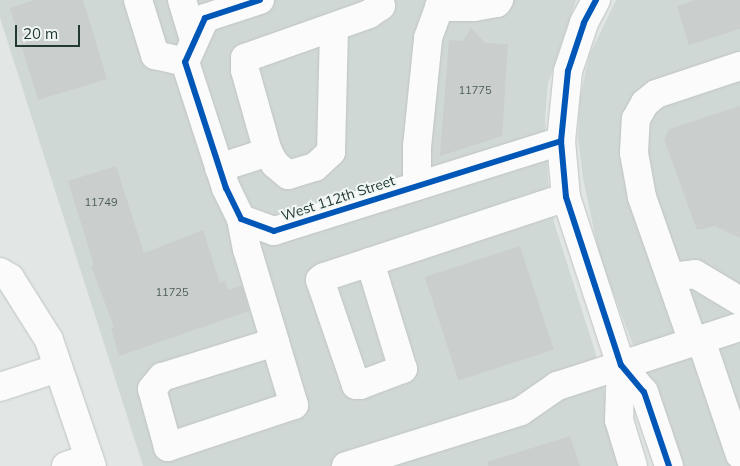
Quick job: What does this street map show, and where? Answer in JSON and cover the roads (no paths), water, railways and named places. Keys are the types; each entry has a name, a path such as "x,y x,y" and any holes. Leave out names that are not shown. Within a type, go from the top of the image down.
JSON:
{"street":[{"path":"138,0 155,55 190,51"},
{"path":"182,0 190,51 219,168 241,220 247,249 294,405 168,447 152,389 162,377 275,342"},
{"path":"190,51 205,18 260,0"},
{"path":"334,26 331,152 315,167 288,175 275,164 268,152 245,70 245,58 334,26 369,14 381,6 380,0"},
{"path":"417,186 417,147 428,38 439,7 474,7 497,3 499,0"},
{"path":"596,0 584,23 568,71 561,141 566,197 621,365 619,420 633,466"},
{"path":"740,66 656,94 645,103 636,119 634,153 642,196 671,277 740,452"},
{"name":"West 112th Street","path":"241,220 274,231 561,141"},
{"path":"219,168 268,152"},
{"path":"370,262 566,197"},
{"path":"0,272 10,278 49,340 82,463"},
{"path":"671,277 694,274 740,301"},
{"path":"346,466 521,411 557,386 740,328"},
{"path":"621,365 644,392 669,466"},
{"path":"0,387 58,368"}]}
